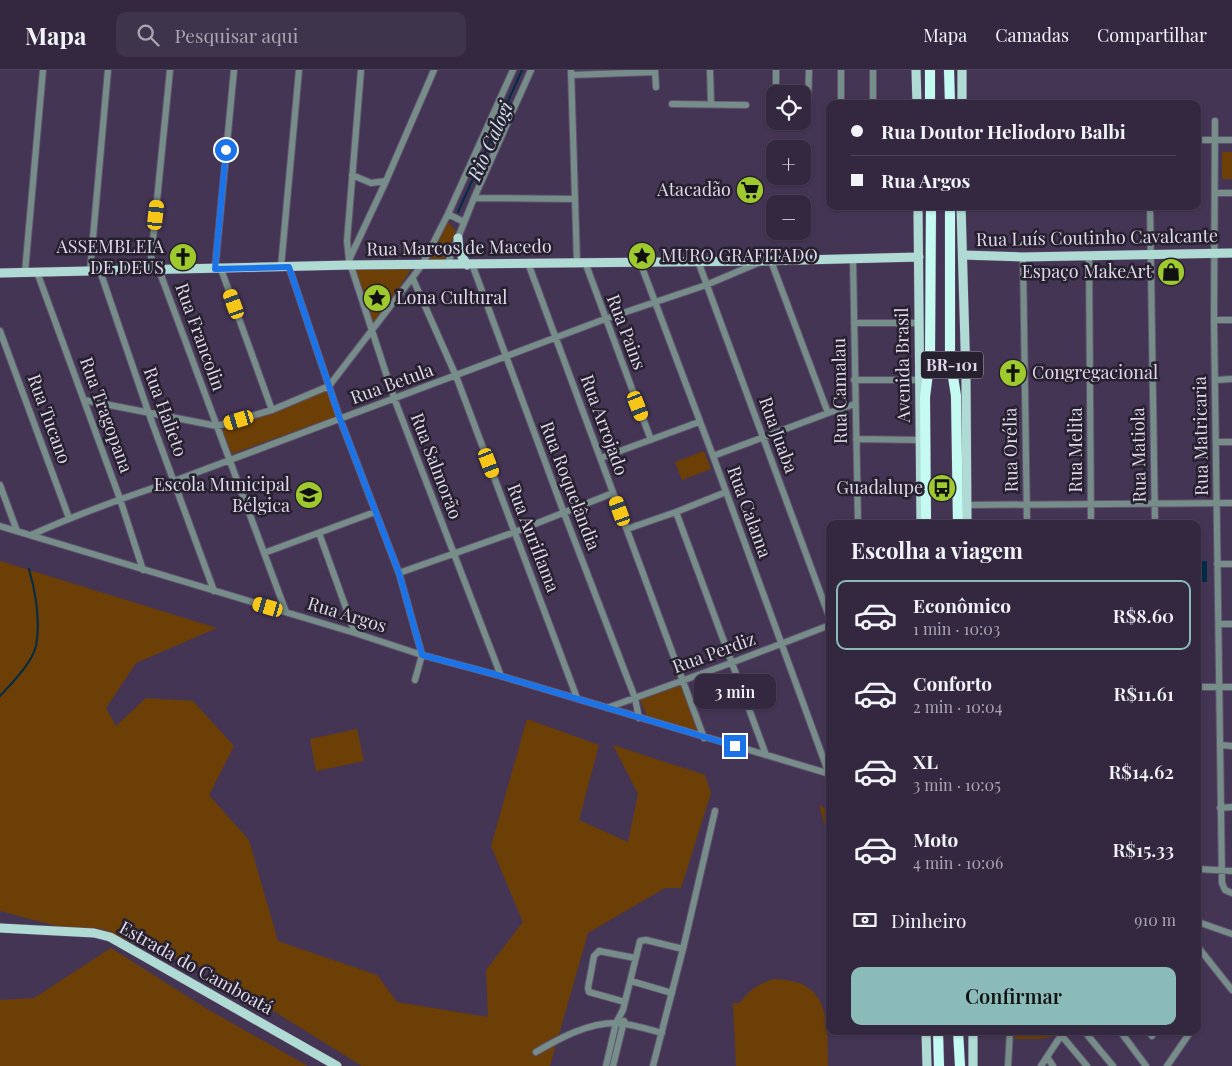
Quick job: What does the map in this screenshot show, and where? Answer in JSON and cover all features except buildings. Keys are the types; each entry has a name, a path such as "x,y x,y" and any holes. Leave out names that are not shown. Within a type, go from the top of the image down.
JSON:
{"highway":[{"path":"930,70 930,100"},
{"path":"949,70 950,100"},
{"name":"Avenida Brasil","path":"926,520 925,398 930,357 931,210"},
{"name":"BR-101","path":"950,210 950,357 956,396 958,520"},
{"path":"938,1035 939,1066"},
{"path":"958,1035 961,1066"},
{"path":"961,1066 964,1035"}],"main road":[{"path":"916,70 917,100"},
{"path":"962,70 962,100"},
{"name":"Avenida Brasil","path":"918,210 921,520"},
{"path":"962,210 967,520"},
{"path":"458,238 459,251 470,264"},
{"name":"Rua Luís Coutinho Cavalcante","path":"963,255 1023,257 1232,253"},
{"name":"Rua Marcos de Macedo","path":"0,273 285,267 349,262 447,265 919,257"},
{"name":"Estrada do Camboatá","path":"0,928 94,933 110,937 337,1066"},
{"path":"926,1035 927,1066"},
{"path":"973,1035 973,1066"}],"street":[{"path":"26,272 43,70"},
{"path":"90,271 108,70"},
{"path":"154,270 170,70"},
{"path":"234,70 218,269 272,410"},
{"path":"299,70 285,267 340,419 399,573 422,655 416,680"},
{"name":"Rua Salmorão","path":"361,70 347,241 349,262 394,398 501,676"},
{"path":"349,262 434,70"},
{"path":"84,400 217,426 272,410 329,386 422,265 448,214 512,70"},
{"path":"447,265 474,198 531,70"},
{"path":"710,70 711,104"},
{"path":"776,70 776,85"},
{"path":"808,70 808,85"},
{"path":"841,70 841,100"},
{"path":"873,70 873,100"},
{"path":"571,73 655,71 656,88"},
{"name":"Rua Pains","path":"571,73 574,199 580,263 605,319 651,440"},
{"path":"672,104 746,104"},
{"name":"Rua Matricaria","path":"1215,121 1214,320 1221,871"},
{"path":"1201,140 1232,140"},
{"path":"352,175 371,183 386,181"},
{"path":"1214,194 1232,193"},
{"path":"474,198 574,199"},
{"name":"Rua Matiola","path":"1150,210 1149,255 1155,520"},
{"path":"448,214 464,222"},
{"name":"Rua Melita","path":"1089,256 1091,520"},
{"name":"Rua Orélia","path":"1023,257 1027,520"},
{"name":"Rua Camalau","path":"853,259 854,404 858,520"},
{"name":"Rua Juaba","path":"698,261 826,608"},
{"path":"767,261 828,413"},
{"name":"Rua Betula","path":"31,535 120,498 174,481 605,319 706,285 767,261"},
{"name":"Rua Calama","path":"640,262 653,302 713,456 826,766"},
{"name":"Rua Arrojado","path":"528,263 704,738"},
{"name":"Rua Roquelândia","path":"470,264 635,698 639,718"},
{"name":"Rua Francolin","path":"154,270 217,426 286,612"},
{"name":"Rua Halieto","path":"100,271 149,414 214,591"},
{"name":"Rua Tragopana","path":"37,272 120,498 143,570"},
{"name":"Rua Auriflama","path":"413,279 456,376 577,698"},
{"path":"1214,320 1232,320"},
{"path":"854,323 919,323"},
{"name":"Rua Tucano","path":"0,331 69,518"},
{"path":"1216,380 1232,379"},
{"path":"854,380 920,380"},
{"path":"713,456 854,404"},
{"path":"601,458 699,422"},
{"path":"856,439 920,440"},
{"path":"1216,442 1232,442"},
{"path":"0,485 17,531"},
{"path":"627,529 726,492"},
{"path":"399,573 515,532 614,493"},
{"path":"966,505 1232,503"},
{"path":"264,553 375,512"},
{"path":"676,512 766,755"},
{"name":"Rua Argos","path":"0,526 355,632 422,655 577,698 704,738 826,773"},
{"path":"319,533 355,632"},
{"path":"1217,564 1232,564"},
{"path":"1219,624 1232,624"},
{"name":"Rua Perdiz","path":"607,708 826,627"},
{"path":"1201,687 1232,687"},
{"path":"1220,746 1232,746"},
{"path":"1220,808 1232,808"},
{"path":"653,1066 683,949 715,811"},
{"path":"1201,869 1232,871"},
{"path":"1221,871 1223,887 1232,893"},
{"path":"1201,923 1232,934"},
{"path":"610,1064 616,1023 623,1010 640,941 643,940 683,949"},
{"path":"625,1002 589,992 588,988 594,956 599,951 635,958"},
{"path":"1201,951 1232,990"},
{"path":"631,981 672,993"},
{"path":"610,1064 624,1024 623,1010"},
{"path":"536,1052 568,1034 596,1026 616,1023 662,1033"},
{"path":"1008,1066 1010,1035"},
{"path":"1041,1066 1061,1035"},
{"path":"1064,1035 1087,1066"},
{"path":"1087,1035 1113,1066"},
{"path":"1123,1035 1146,1066"},
{"path":"1168,1066 1188,1035"},
{"path":"1046,1057 1054,1066"}],"shaded area":[{"path":"1222,152 1232,152 1232,179 1222,179"},
{"path":"446,220 456,231 442,263 430,259"},
{"name":"Lona Cultural","path":"351,266 413,266 372,330"},
{"path":"327,391 337,416 232,454 222,430"},
{"path":"704,451 711,469 682,480 675,462"},
{"path":"0,561 217,628 136,663 106,708 116,726 146,698 193,701 234,746 209,795 249,840 278,941 377,975 397,1002 488,1017 486,970 523,922 491,846 527,719 599,745 579,820 628,842 638,794 613,745 705,775 711,793 681,888 665,888 588,933 550,1066 362,1066 204,968 143,947 102,929 60,927 0,911"},
{"path":"680,685 703,735 647,716 640,700"},
{"path":"357,729 364,761 316,771 310,739"},
{"path":"819,805 826,809 826,828"},
{"path":"111,948 207,1009 308,1066 0,1066 0,1000 34,998"},
{"path":"774,979 793,981 807,987 816,995 826,1019 828,1066 736,1066 733,1003 740,1003 747,994 763,983"},
{"path":"1014,1035 1052,1035 1052,1037 1038,1039 1015,1039"}],"water":[{"path":"1201,561 1207,561 1207,582 1201,582"}],"waterway":[{"name":"Rio Calogi","path":"458,212 522,70"},
{"path":"0,696 26,666 36,646 38,627 37,607 29,569"}],"place":[{"name":"Atacadão","path":"750,190"},
{"name":"MURO GRAFITADO","path":"642,256"},
{"name":"ASSEMBLEIA DE DEUS","path":"183,257"},
{"name":"Espaço MakeArt","path":"1171,272"},
{"name":"Lona Cultural","path":"377,298"},
{"name":"Congregacional","path":"1013,373"},
{"name":"Guadalupe","path":"942,488"},
{"name":"Escola Municipal Bélgica","path":"309,495"}],"route":[{"path":"226,150 215,269 289,267 340,419 399,573 422,655 577,698 735,746"}]}
